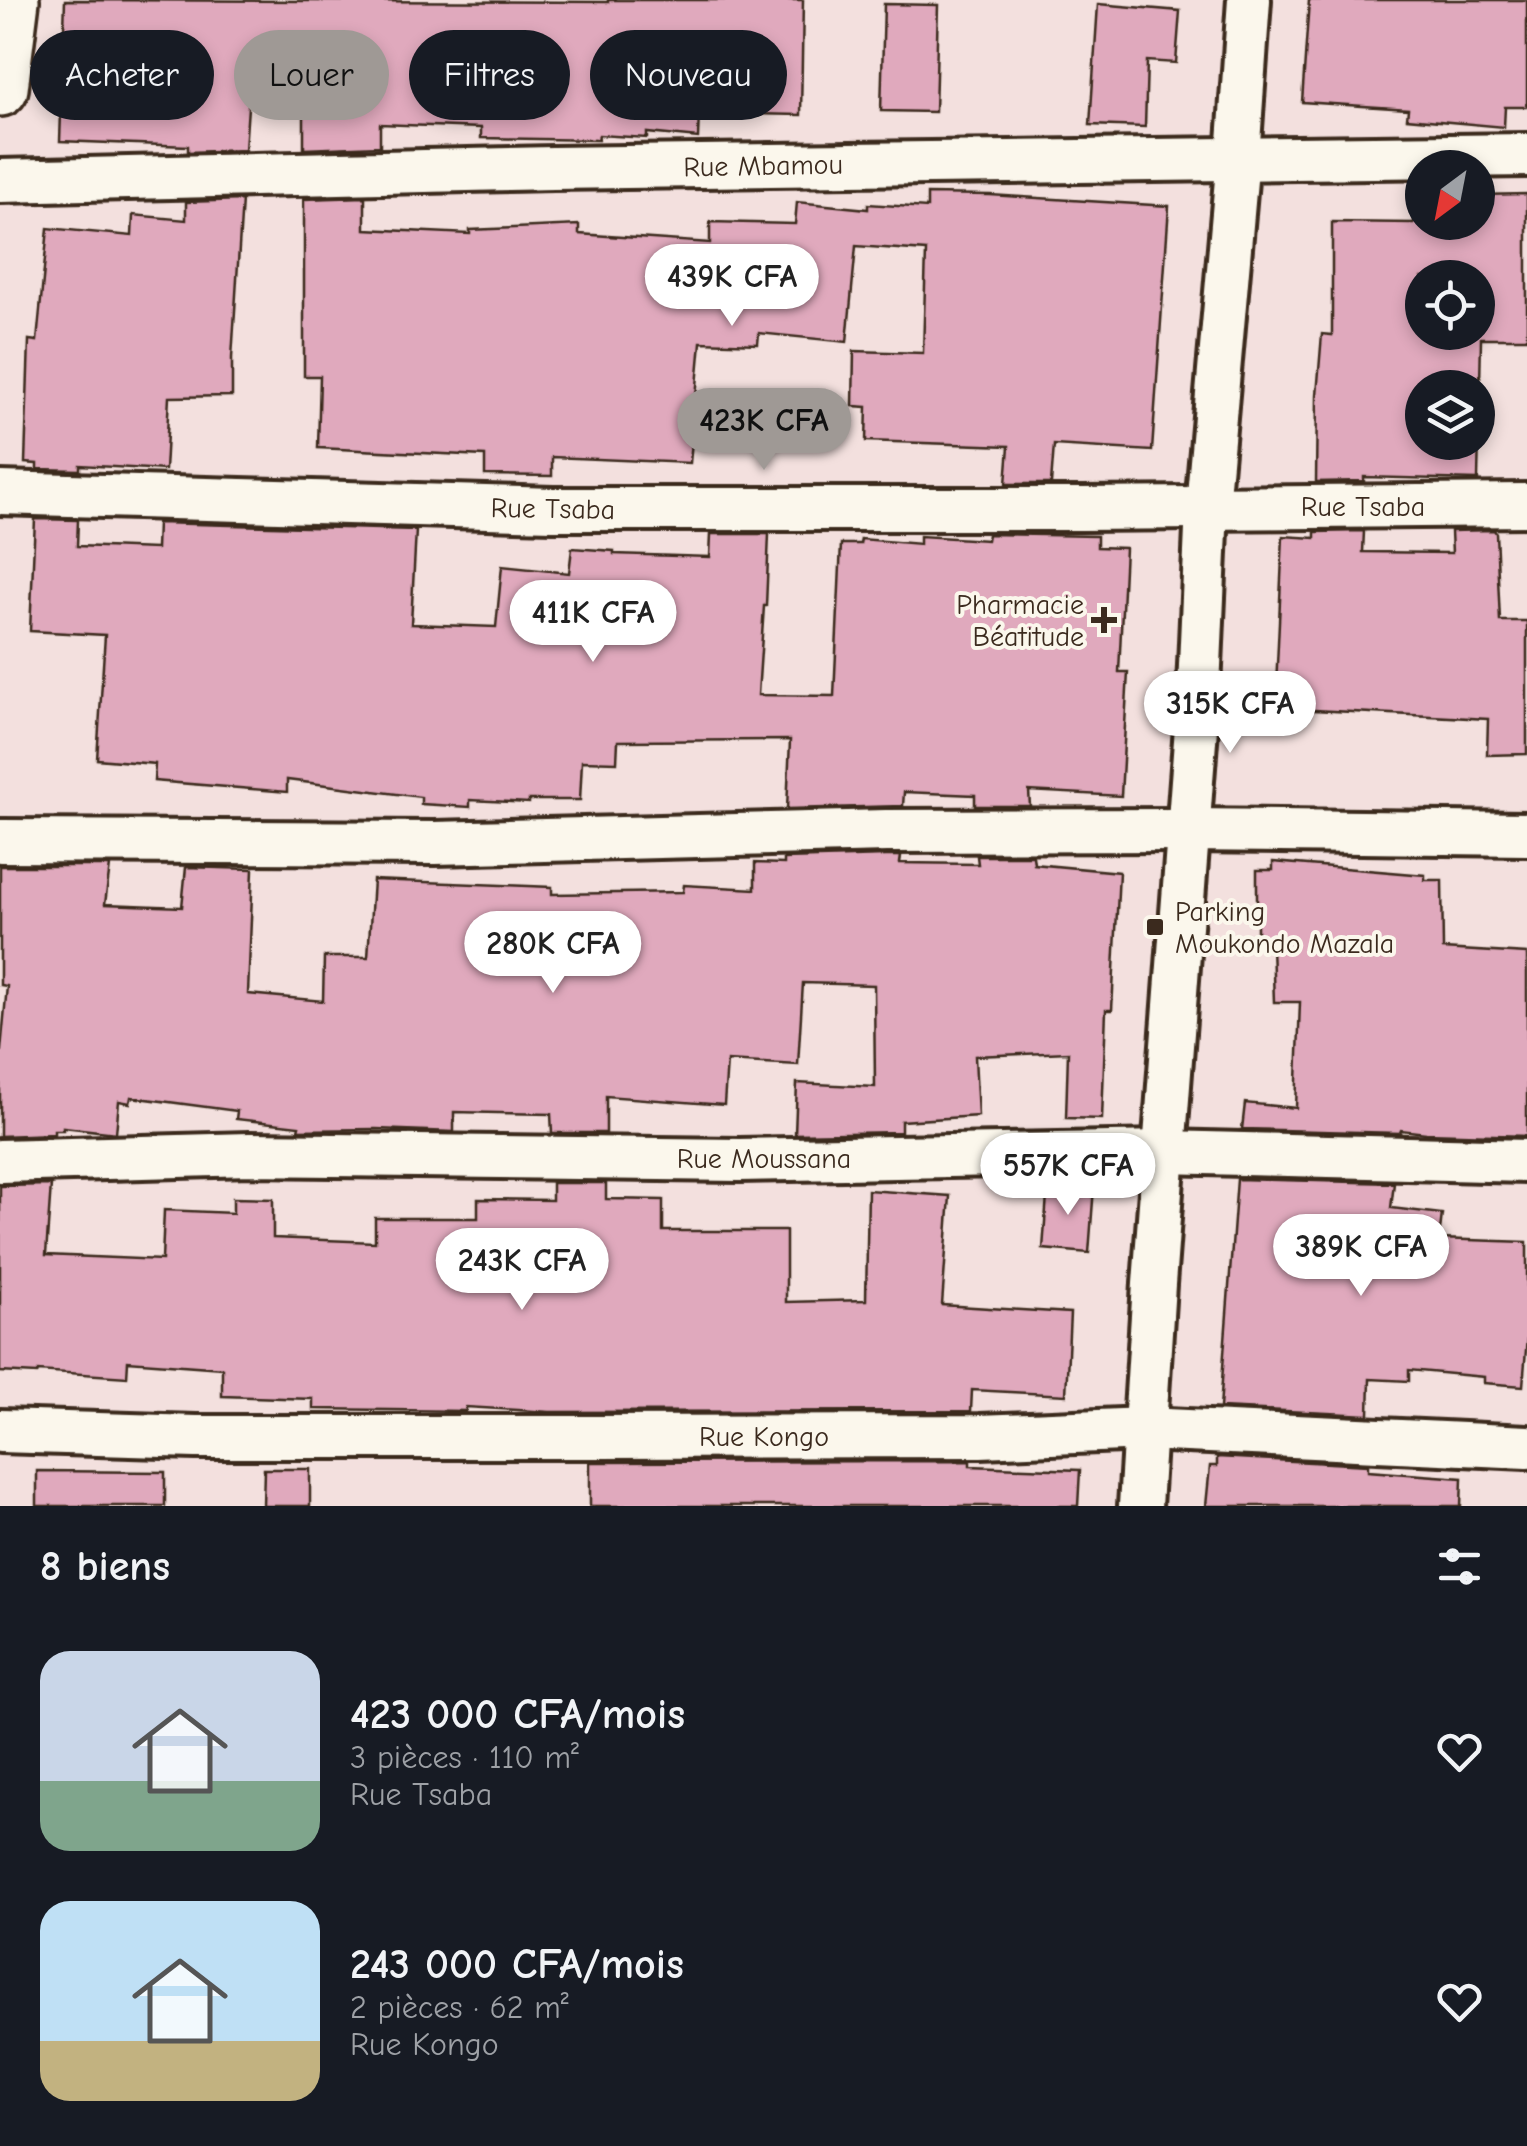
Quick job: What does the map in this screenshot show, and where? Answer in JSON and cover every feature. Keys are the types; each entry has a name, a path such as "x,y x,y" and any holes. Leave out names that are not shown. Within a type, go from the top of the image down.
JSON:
{"main road":[{"path":"0,88 11,0"}],"street":[{"path":"1140,1506 1199,688 1206,506 1249,0"},
{"name":"Rue Mbamou","path":"0,181 553,168 1527,155"},
{"name":"Rue Tsaba","path":"0,493 553,509 1527,505"},
{"path":"0,841 435,843 886,830 1527,834"},
{"name":"Rue Moussana","path":"0,1161 250,1154 740,1160 1164,1152 1527,1161"},
{"name":"Rue Kongo","path":"0,1431 196,1437 616,1437 980,1436 1145,1429 1527,1447"}],"building":[{"path":"65,0 803,0 801,115 787,115 787,30 590,30 590,120 699,120 698,138 647,133 647,138 599,135 598,140 481,138 481,128 380,124 380,146 304,149 304,120 389,120 389,30 234,30 234,120 247,120 245,150 188,152 188,146 60,141 61,120 214,120 214,30 64,30"},
{"path":"1309,0 1527,0 1527,107 1505,107 1504,127 1407,118 1408,109 1302,102"},
{"path":"884,4 938,5 935,112 881,111"},
{"path":"1098,4 1180,11 1176,63 1147,61 1145,127 1090,125"},
{"path":"927,194 1169,206 1152,451 1054,445 1051,484 1006,484 1009,446 866,441 867,407 853,406 854,351 923,353 926,251 856,246 847,342 759,333 758,344 701,342 690,463 552,457 552,476 485,475 485,456 318,448 320,376 304,376 304,199 365,197 365,229 470,234 470,230 579,225 579,234 710,243 710,222 795,224 797,202 868,209 868,204 927,208"},
{"path":"1527,194 1527,338 1495,338 1495,260 1405,260 1405,350 1481,350 1480,370 1405,370 1405,460 1478,460 1478,480 1364,477 1364,481 1316,482 1322,334 1332,335 1332,222 1405,223 1405,240 1495,240 1495,195"},
{"path":"242,200 232,396 169,397 165,470 80,465 80,470 37,469 37,464 25,463 29,340 37,341 48,228 132,236 133,215 186,220 186,202"},
{"path":"35,519 78,520 77,546 156,549 157,523 416,530 411,624 496,627 502,566 569,573 572,548 614,554 710,557 711,534 769,534 758,695 834,696 841,544 860,544 861,539 920,544 920,536 987,540 988,534 1097,536 1097,547 1125,548 1119,672 1128,672 1121,796 1029,791 1030,806 975,806 975,795 904,792 903,806 787,809 790,740 618,741 617,762 582,761 580,800 470,800 470,807 421,804 421,797 287,780 287,792 154,781 155,764 97,759 105,635 30,631"},
{"path":"1494,530 1500,621 1527,621 1527,754 1487,755 1488,719 1275,708 1283,536 1315,538 1315,532 1364,531 1363,552 1452,553 1451,531"},
{"path":"901,856 900,863 978,864 977,856 1033,856 1034,864 1119,872 1112,1010 1106,1010 1102,1119 1066,1118 1068,1052 975,1056 978,1116 901,1121 901,1132 795,1134 797,1083 875,1087 874,985 803,983 798,1065 727,1061 724,1105 606,1096 606,1133 552,1133 551,1114 454,1112 454,1132 298,1130 299,1126 236,1119 237,1111 131,1097 130,1103 119,1101 116,1133 63,1127 54,1130 54,1134 0,1136 0,1061 7,986 0,985 0,866 110,866 105,904 182,907 186,867 253,869 248,994 323,1001 324,957 368,957 373,880 552,887 552,894 683,892 684,885 755,889 755,863"},
{"path":"1273,862 1425,875 1425,880 1442,880 1443,949 1527,954 1527,1136 1242,1129 1245,1103 1296,1108 1300,1002 1274,1002 1272,946 1257,946 1257,870 1273,870"},
{"path":"1237,1179 1394,1183 1391,1208 1442,1214 1439,1239 1527,1242 1523,1386 1484,1383 1484,1377 1409,1370 1409,1381 1370,1379 1369,1415 1220,1408"},
{"path":"1048,1182 1094,1187 1089,1253 1043,1249"},
{"path":"552,1183 606,1183 606,1199 663,1200 663,1231 786,1231 786,1302 866,1300 868,1190 950,1196 942,1305 1070,1313 1066,1395 972,1390 971,1411 313,1409 313,1399 222,1396 222,1368 128,1361 127,1377 0,1372 0,1186 51,1185 46,1255 162,1260 164,1210 233,1213 233,1198 273,1199 273,1238 375,1242 375,1218 478,1218 478,1199 552,1200"},
{"path":"1217,1457 1368,1465 1368,1471 1462,1478 1461,1506 1206,1506 1210,1466 1217,1466"},
{"path":"970,1461 970,1466 1080,1470 1078,1506 590,1506 590,1462"},
{"path":"264,1469 310,1469 310,1506 263,1506"},
{"path":"37,1471 165,1472 165,1506 37,1506"}],"place":[{"name":"Pharmacie Béatitude","path":"1104,620"},
{"name":"Parking Moukondo Mazala","path":"1155,927"}]}
